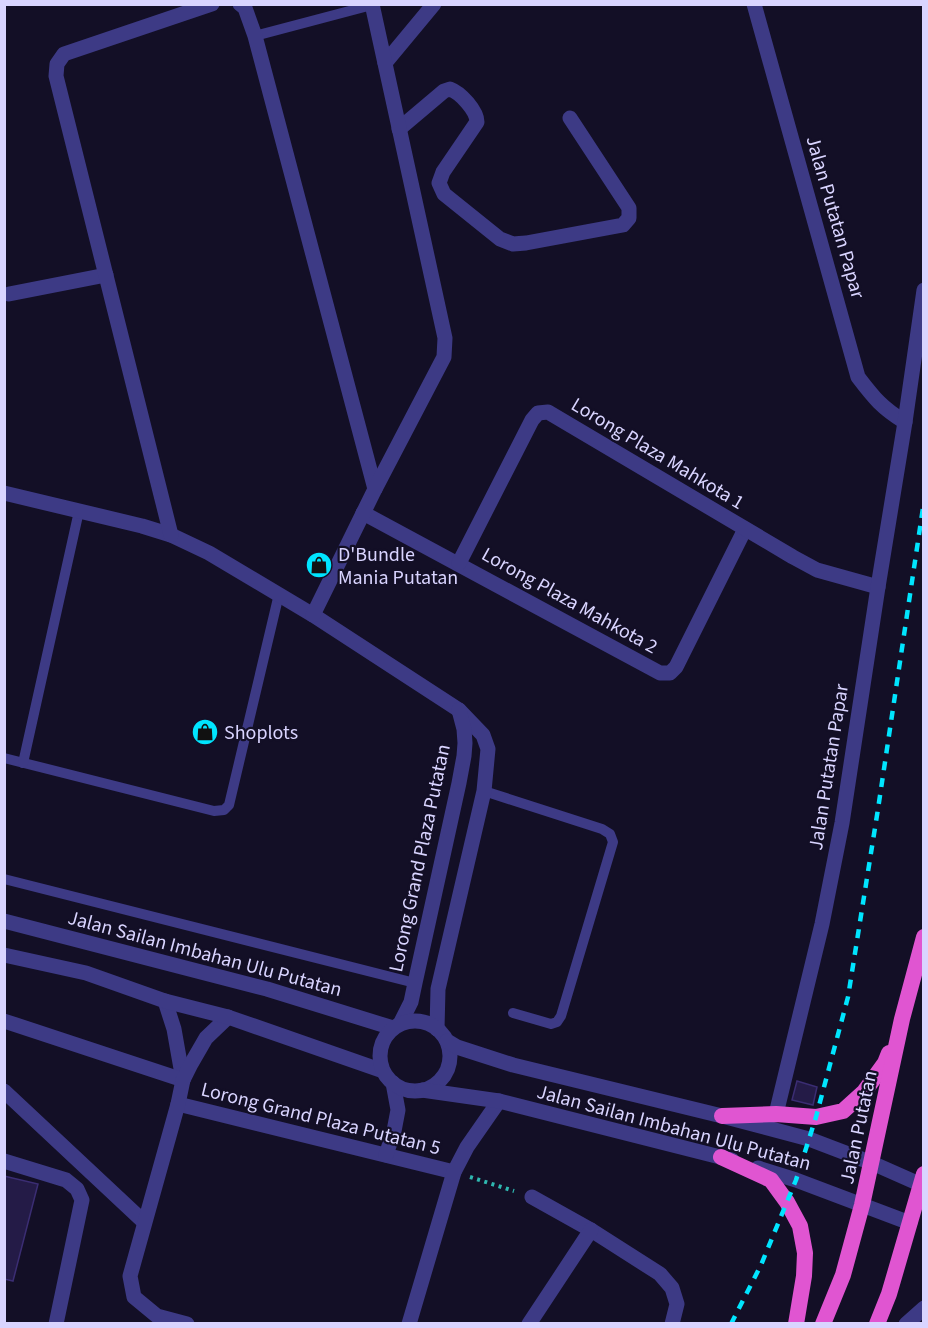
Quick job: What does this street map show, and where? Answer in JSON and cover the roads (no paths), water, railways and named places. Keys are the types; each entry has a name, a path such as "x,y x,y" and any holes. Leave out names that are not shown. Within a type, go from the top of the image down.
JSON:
{"highway":[{"name":"Jalan Putatan","path":"823,1323 843,1275 862,1205 902,1019 924,937"},
{"path":"722,1116 776,1114 816,1117 843,1111 864,1092 885,1063 902,1019"},
{"path":"721,1157 771,1180 787,1202 800,1226 805,1252 804,1276 796,1323"},
{"path":"877,1323 889,1294 922,1182"}],"street":[{"path":"171,535 56,76 57,64 64,54 212,4"},
{"path":"240,4 245,8 255,36 375,489"},
{"path":"385,63 434,4"},
{"name":"Jalan Putatan Papar","path":"754,4 858,376 873,397 905,422"},
{"path":"313,615 444,357 445,338 372,5"},
{"path":"399,129 444,91 450,88 457,92 477,115 477,122 443,172 439,183 444,194 500,239 513,244 623,225 629,218 629,208 570,118"},
{"path":"9,294 106,275"},
{"name":"Jalan Putatan Papar","path":"776,1114 822,924 842,823 924,290"},
{"name":"Lorong Plaza Mahkota 1","path":"459,563 532,420 538,413 548,412 817,570 878,587"},
{"path":"4,493 142,526 171,535 209,553 313,615 459,710"},
{"name":"Lorong Plaza Mahkota 2","path":"363,513 660,673 670,673 676,667 745,529"},
{"name":"Lorong Grand Plaza Putatan","path":"442,1035 438,988 484,791 488,749 483,735 459,710"},
{"name":"Lorong Grand Plaza Putatan","path":"397,1026 411,1002 461,774 465,743 459,710"},
{"name":"Jalan Sailan Imbahan Ulu Putatan","path":"4,921 267,989 397,1026"},
{"path":"4,955 86,973 165,1001 228,1017 388,1077 402,1088 412,1091 422,1090 440,1080 449,1062 449,1051 442,1035 429,1024 409,1021 397,1026 385,1037 381,1048 380,1060 388,1077 398,1110 386,1155"},
{"path":"165,1001 174,1029 183,1080"},
{"path":"187,1323 155,1320 134,1298 130,1276 183,1080 206,1038 228,1017"},
{"path":"4,1021 183,1080"},
{"name":"Jalan Sailan Imbahan Ulu Putatan","path":"442,1035 457,1047 513,1065 722,1116 809,1140 922,1182"},
{"name":"Jalan Sailan Imbahan Ulu Putatan","path":"422,1090 499,1101 721,1157 796,1180 910,1223"},
{"path":"4,1091 144,1222"},
{"path":"409,1323 454,1172 467,1147 499,1101"},
{"name":"Lorong Grand Plaza Putatan 5","path":"178,1104 454,1172"},
{"path":"4,1161 66,1180 77,1188 82,1200 56,1323"},
{"path":"532,1197 591,1230 660,1274 672,1288 677,1304 672,1323"},
{"path":"529,1323 591,1230"},
{"path":"906,1323 924,1308"}],"lane":[{"path":"255,36 372,5"},
{"path":"23,763 80,511"},
{"path":"4,758 214,811 224,810 229,805 279,594"},
{"path":"484,791 602,829 610,834 613,842 561,1016 557,1022 551,1024 513,1013"},
{"path":"4,879 416,982"}],"railway":[{"path":"731,1324 761,1265 796,1180 816,1117 848,997 924,501"}],"place":[{"name":"D'Bundle Mania Putatan","path":"319,565"},
{"name":"Shoplots","path":"205,732"}]}
